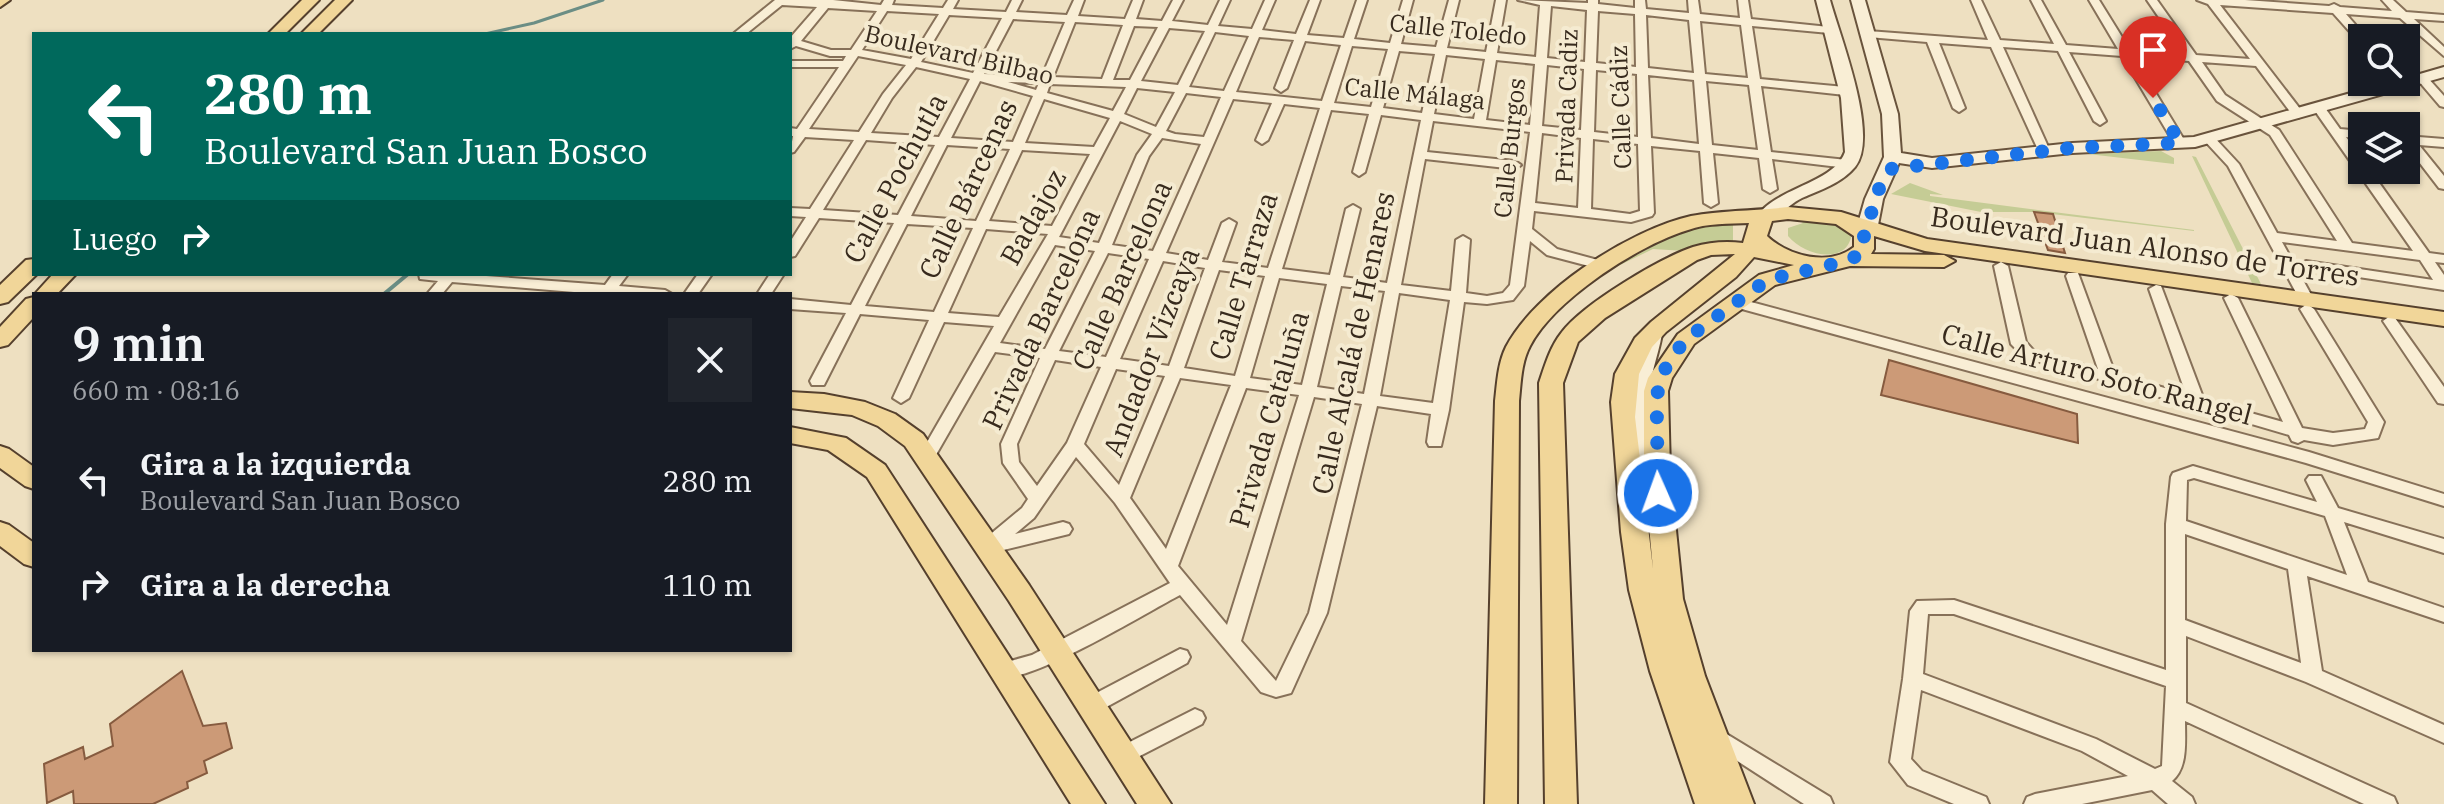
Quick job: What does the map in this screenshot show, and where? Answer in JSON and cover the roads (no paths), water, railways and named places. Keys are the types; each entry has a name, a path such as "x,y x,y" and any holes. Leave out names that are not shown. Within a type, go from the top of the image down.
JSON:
{"main road":[{"path":"278,32 311,0"},
{"path":"311,32 344,0"},
{"name":"Boulevard Juan Alonso de Torres","path":"1757,234 1800,212 1869,222 1912,242 2444,328"},
{"path":"1501,804 1507,401 1517,348 1542,313 1604,266 1678,226 1709,220 1757,234 1781,255 1829,264"},
{"path":"1851,260 1864,249 1869,222"},
{"path":"1561,804 1551,383 1559,356 1572,333 1596,312 1677,263 1757,234"},
{"path":"1711,804 1658,654 1642,586 1624,405 1631,362 1652,334 1670,315 1717,279 1757,234"},
{"path":"1561,299 1654,257 1717,279 1724,291 1703,326 1686,339 1660,378 1654,404 1654,432 1669,599 1690,676 1738,804"},
{"name":"Boulevard Juan Alonso de Torres","path":"1703,326 1767,280 1851,260 1915,259 2001,266 2231,298 2444,319"},
{"path":"1677,263 1695,277 1700,285 1697,295"},
{"path":"0,297 32,267"},
{"path":"46,292 63,276"},
{"path":"0,340 8,318 32,305"},
{"path":"792,400 850,405 879,415 904,431 927,456 1155,804"},
{"path":"792,435 844,446 876,471 1089,804"},
{"path":"0,455 32,479"},
{"path":"0,532 32,556"}],"street":[{"name":"Calle Pochutla","path":"818,381 1017,0"},
{"name":"Calle Bárcenas","path":"901,398 1040,94 1079,0"},
{"path":"1106,83 1138,0"},
{"name":"Badajoz","path":"927,456 1054,235 1178,0"},
{"path":"1159,132 1225,0"},
{"name":"Calle Barcelona","path":"987,547 1014,527 1038,500 1075,445 1270,0"},
{"path":"1262,140 1315,0"},
{"name":"Calle Tarraza","path":"1169,566 1241,380 1362,0"},
{"path":"1359,172 1379,111 1408,0"},
{"name":"Calle Alcalá de Henares","path":"1231,643 1268,686 1280,689 1287,683 1318,613 1371,399 1441,50 1454,0"},
{"path":"1480,122 1501,0"},
{"path":"1523,0 1640,6 1695,17 1829,30"},
{"path":"1693,0 1711,203"},
{"path":"1743,0 1770,189"},
{"path":"1757,234 1777,205 1823,183 1847,164 1854,150 1852,119 1823,0"},
{"path":"1858,0 1890,114 1891,163 1869,222"},
{"path":"1976,0 2044,151"},
{"path":"2036,0 2100,121"},
{"path":"2094,0 2180,143"},
{"path":"2152,0 2226,103 2265,124 2279,138 2347,245"},
{"path":"2202,0 2444,18"},
{"path":"2211,0 2298,114"},
{"path":"2328,0 2349,24"},
{"path":"2387,0 2444,53"},
{"name":"Calle Toledo","path":"781,1 949,6 1009,15 1164,24 1845,91"},
{"path":"742,32 781,1"},
{"name":"Calle Burgos","path":"1458,296 1487,300 1508,297 1517,286 1536,129 1546,1"},
{"path":"792,42 827,2"},
{"name":"Privada Cadiz","path":"1584,214 1590,135 1589,66 1593,3"},
{"path":"796,132 887,4"},
{"path":"792,250 887,97 914,63 949,6"},
{"name":"Calle Cádiz","path":"1584,214 1631,218 1647,213 1640,6"},
{"path":"1868,34 2259,63"},
{"path":"1932,39 1959,108"},
{"name":"Boulevard Bilbao","path":"792,43 830,53 855,52 978,77 1117,116 1173,138 1209,141"},
{"path":"792,64 845,64"},
{"path":"2420,80 2444,72"},
{"name":"Calle Málaga","path":"978,77 1134,84 1230,95 1280,95 1327,107 1847,164"},
{"path":"2423,79 2444,103"},
{"path":"1891,163 1932,163 2209,139 2358,96"},
{"path":"2319,108 2348,148"},
{"path":"796,132 1098,151"},
{"name":"Privada Barcelona","path":"1038,500 1011,463 1008,451 1050,353 1104,248 1143,155 1159,132"},
{"path":"2337,132 2348,133"},
{"path":"2001,266 2022,350 2039,359 2294,431 2333,439 2372,434 2376,422 2307,304 2233,164 2209,139"},
{"path":"2420,141 2444,143"},
{"path":"1420,155 1515,165"},
{"path":"2420,156 2444,185"},
{"path":"2373,184 2444,286"},
{"path":"1528,206 1584,214"},
{"name":"Privada Cataluña","path":"1231,643 1309,389 1353,209"},
{"path":"792,212 981,225 1054,235 1104,248 1159,257 1458,296"},
{"name":"Andador Vizcaya","path":"1121,499 1175,371 1229,223"},
{"path":"1523,229 1543,248 1564,257 1604,266"},
{"path":"2271,236 2444,259"},
{"path":"1435,442 1458,296 1463,240"},
{"path":"1521,251 1543,248"},
{"path":"2306,265 2444,286"},
{"path":"425,276 607,292 619,276"},
{"path":"436,292 450,276"},
{"path":"2073,276 2109,379"},
{"path":"2156,289 2198,405"},
{"path":"2231,298 2309,458"},
{"name":"Calle Arturo Soto Rangel","path":"1736,303 2309,458 2444,500"},
{"path":"792,304 1003,322"},
{"path":"2390,321 2444,399"},
{"path":"1634,521 1643,510 1640,442 1654,432 1639,423 1637,406 1639,382 1649,357 1652,334"},
{"path":"990,346 1441,410"},
{"path":"1075,445 1121,499 1182,585 1231,643"},
{"path":"2035,804 2155,780 2169,772 2173,764 2178,625 2175,524 2179,477 2193,472 2444,546"},
{"path":"2315,480 2332,513 2360,586"},
{"path":"2175,524 2444,615"},
{"path":"987,547 1063,529"},
{"path":"2296,564 2313,676"},
{"path":"1003,671 1037,662 1182,585"},
{"path":"1978,804 1915,778 1902,767 1900,756 1913,679 1919,611 1931,604 1954,607 2177,682"},
{"path":"2178,625 2313,676 2444,734"},
{"path":"1092,705 1180,657"},
{"path":"1913,679 2089,745 2155,780 2178,803"},
{"path":"2177,708 2386,804"},
{"path":"1125,754 1195,718"},
{"path":"1711,734 1822,804"}],"waterway":[{"path":"494,32 534,23 603,0"},
{"path":"386,292 406,276"}]}
